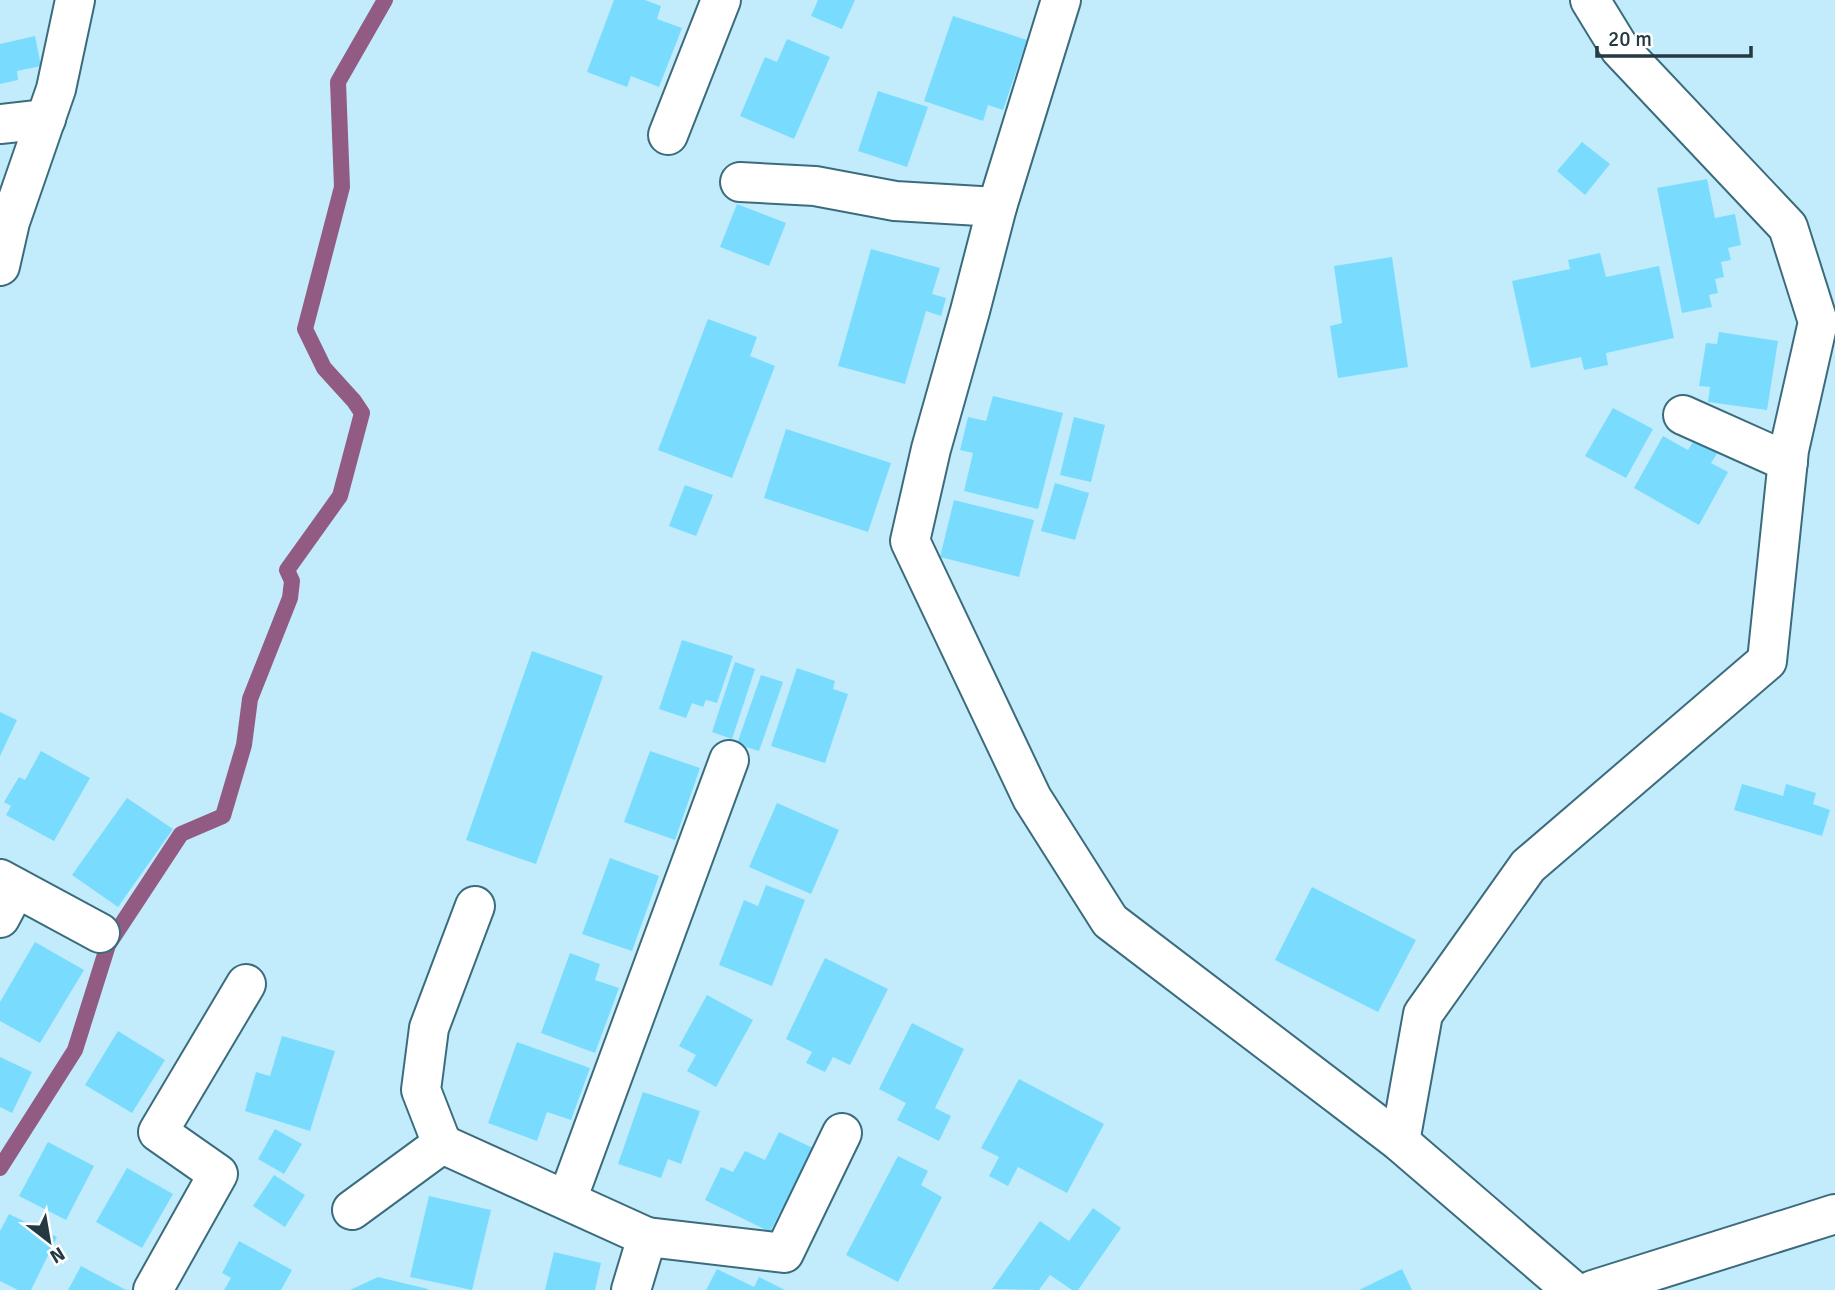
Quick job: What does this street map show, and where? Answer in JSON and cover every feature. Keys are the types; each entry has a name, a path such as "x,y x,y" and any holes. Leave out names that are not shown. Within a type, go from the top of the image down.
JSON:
{"street":[{"path":"0,266 10,222 56,89 75,0"},
{"path":"668,135 721,0"},
{"path":"1400,1142 1423,1014 1528,866 1767,660 1788,461 1818,322 1788,227 1620,49 1590,0"},
{"path":"1049,4 970,311 931,449 910,541 1032,798 1110,921 1400,1142 1572,1290"},
{"path":"0,124 46,119"},
{"path":"740,182 815,186 895,201 997,207"},
{"path":"1683,415 1788,461"},
{"path":"567,1200 729,760"},
{"path":"5,895 100,933"},
{"path":"475,906 429,1028 421,1090 442,1144 647,1237 784,1253 842,1133"},
{"path":"153,1290 218,1174 158,1132 246,984"},
{"path":"352,1210 442,1144"},
{"path":"1593,1290 1835,1214"},
{"path":"631,1290 647,1237"}],"building":[{"path":"614,0 645,0 661,6 657,19 682,28 659,87 631,76 627,87 587,72"},
{"path":"818,0 855,0 842,29 811,16"},
{"path":"953,16 1027,40 1003,110 988,105 983,121 924,101"},
{"path":"35,36 41,66 17,71 18,80 0,84 0,44"},
{"path":"787,39 830,57 794,139 740,116 765,57 777,62"},
{"path":"878,91 928,107 907,167 858,151"},
{"path":"1582,142 1610,164 1585,195 1557,171"},
{"path":"1707,179 1715,218 1735,214 1741,245 1728,248 1731,260 1721,262 1724,277 1715,279 1718,293 1709,295 1712,307 1682,313 1657,188"},
{"path":"737,204 786,223 769,266 720,247"},
{"path":"871,249 940,268 932,294 946,298 941,316 926,311 905,384 838,366"},
{"path":"1600,253 1606,277 1659,266 1674,338 1606,353 1608,365 1584,370 1581,357 1531,368 1512,281 1570,269 1568,260"},
{"path":"1392,257 1408,367 1338,378 1330,326 1342,323 1334,266"},
{"path":"708,319 757,337 750,356 775,366 732,478 658,450"},
{"path":"1719,332 1778,341 1767,410 1708,402 1710,387 1699,386 1706,343 1717,344"},
{"path":"993,396 1063,413 1038,509 964,491 973,453 960,450 968,417 986,421"},
{"path":"1613,408 1653,429 1626,478 1585,456"},
{"path":"1074,417 1105,425 1091,482 1060,475"},
{"path":"786,429 891,463 868,532 764,498"},
{"path":"1663,436 1688,450 1695,439 1718,452 1711,463 1728,472 1699,525 1634,488"},
{"path":"1055,483 1089,493 1075,540 1041,531"},
{"path":"685,485 713,495 696,536 669,526"},
{"path":"954,500 1034,520 1019,577 940,557"},
{"path":"682,640 733,656 717,703 706,700 703,707 692,703 686,718 659,709"},
{"path":"532,651 603,676 536,864 466,840"},
{"path":"735,662 755,669 732,739 712,732"},
{"path":"797,668 835,681 833,689 848,694 825,763 771,746"},
{"path":"761,675 783,682 759,751 737,744"},
{"path":"0,712 17,720 0,756"},
{"path":"41,751 90,778 54,841 6,815 11,806 4,802 19,777 25,780"},
{"path":"650,751 700,768 675,840 624,822"},
{"path":"1742,784 1783,796 1786,784 1816,793 1813,804 1830,810 1822,836 1734,810"},
{"path":"127,798 173,829 118,907 72,875"},
{"path":"777,803 839,830 811,894 749,867"},
{"path":"610,858 659,876 632,951 582,934"},
{"path":"766,885 805,900 772,986 719,965 744,900 758,906"},
{"path":"1312,887 1416,940 1378,1012 1275,960"},
{"path":"35,942 84,970 40,1043 0,1021 0,1002"},
{"path":"570,953 600,964 595,980 619,988 595,1053 541,1033"},
{"path":"825,958 888,989 850,1065 833,1057 825,1072 806,1063 812,1052 786,1039"},
{"path":"707,995 753,1020 716,1087 687,1071 696,1055 679,1046"},
{"path":"912,1023 964,1049 935,1108 951,1116 939,1141 897,1120 906,1103 879,1089"},
{"path":"118,1031 165,1060 132,1113 85,1085"},
{"path":"282,1036 335,1051 310,1131 245,1111 256,1072 270,1076"},
{"path":"517,1042 590,1068 571,1120 547,1112 537,1141 488,1123"},
{"path":"0,1057 32,1072 12,1113 0,1107"},
{"path":"1019,1079 1104,1124 1067,1193 1018,1167 1008,1186 989,1176 999,1157 981,1148"},
{"path":"643,1092 700,1111 681,1164 668,1159 661,1178 618,1164"},
{"path":"275,1129 302,1144 284,1174 258,1159"},
{"path":"779,1132 813,1148 770,1232 705,1200 721,1167 733,1172 745,1151 765,1160"},
{"path":"48,1142 94,1166 66,1220 19,1196"},
{"path":"898,1156 928,1171 921,1185 942,1197 898,1282 846,1255"},
{"path":"127,1168 173,1194 142,1248 96,1222"},
{"path":"274,1175 305,1195 285,1227 253,1206"},
{"path":"429,1196 491,1210 472,1290 410,1277"},
{"path":"1093,1208 1121,1228 1078,1290 1072,1290 1050,1275 1039,1290 992,1289 1040,1221 1069,1241"},
{"path":"9,1214 57,1237 31,1290 18,1290 0,1281 0,1231"},
{"path":"239,1241 292,1270 281,1290 224,1290 231,1278 222,1273"},
{"path":"554,1252 601,1263 595,1290 545,1290"},
{"path":"81,1266 126,1290 68,1290"},
{"path":"717,1269 754,1287 759,1277 785,1290 706,1290"},
{"path":"1402,1269 1412,1290 1359,1290"},
{"path":"378,1277 428,1289 428,1290 350,1290"}],"waterway":[{"path":"0,1168 75,1050 108,945 181,834 223,816 244,745 250,699 290,598 292,581 287,570 340,496 362,413 324,368 305,329 342,187 338,82 385,0"}]}
